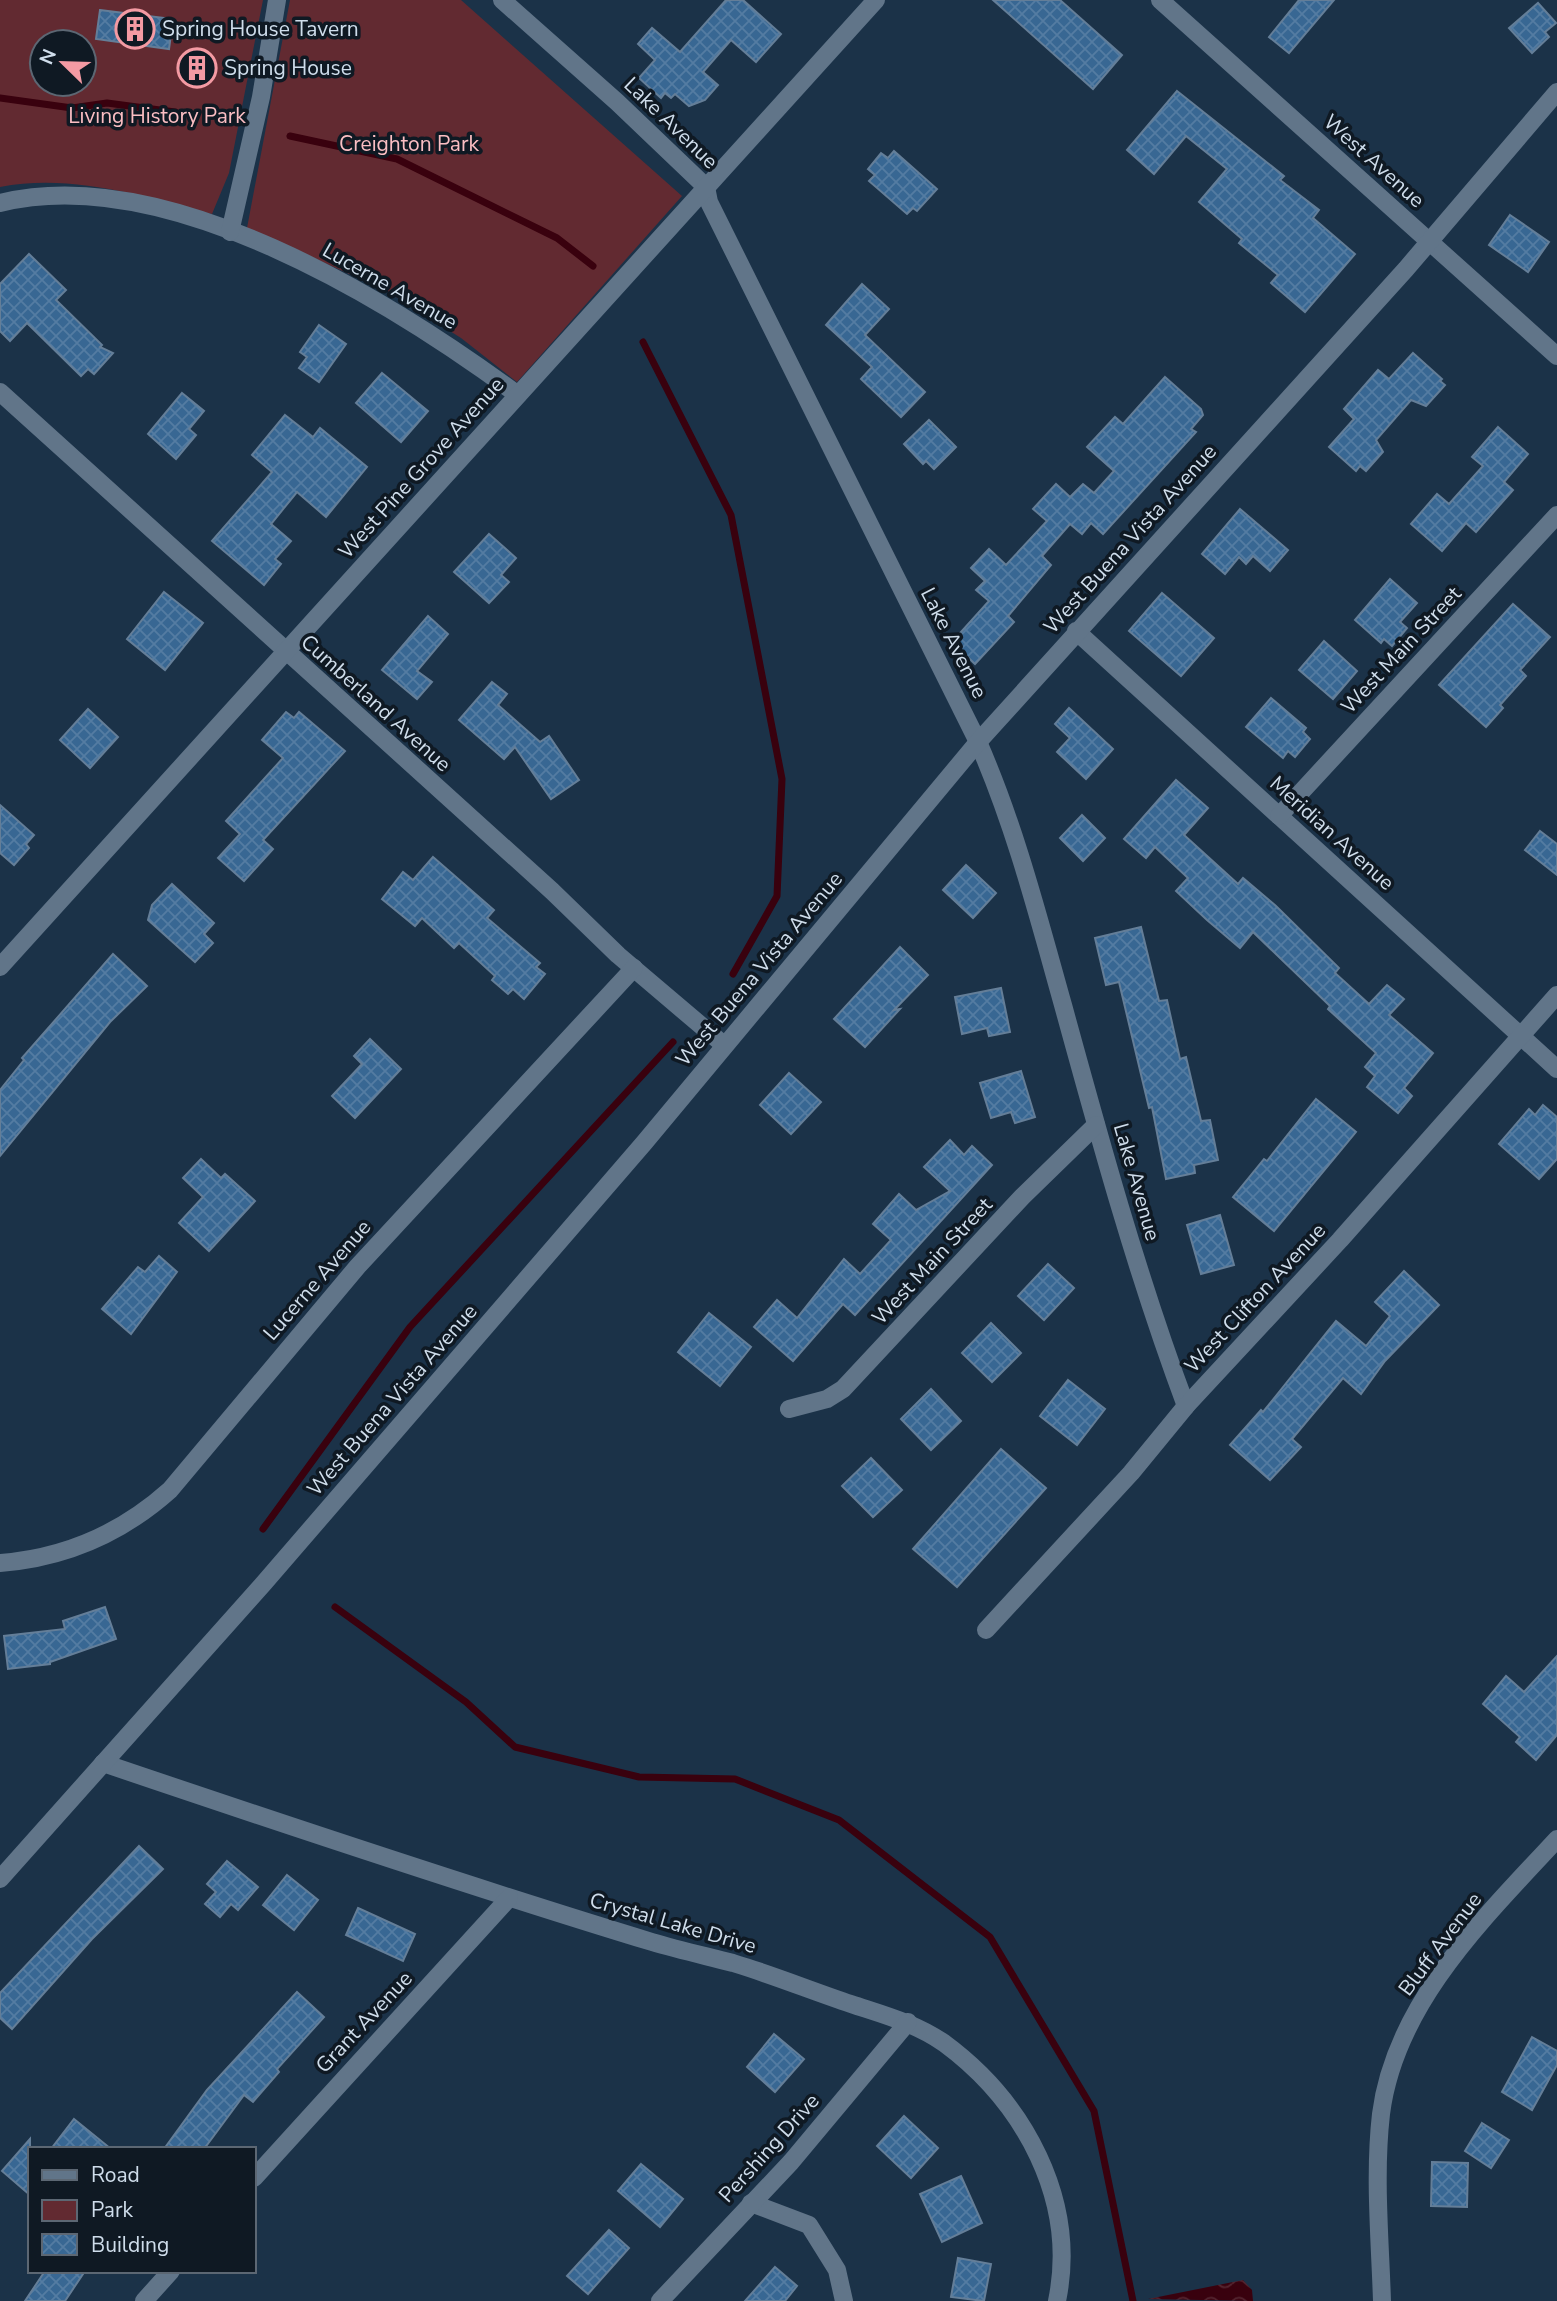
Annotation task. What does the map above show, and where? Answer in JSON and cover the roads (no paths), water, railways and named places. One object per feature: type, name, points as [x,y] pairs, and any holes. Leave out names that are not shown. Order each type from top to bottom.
[{"type":"street","points":[[230,232],[261,97],[277,0]]},
{"type":"street","name":"Lake Avenue","points":[[502,0],[617,102],[706,187],[709,202],[978,742],[997,785],[1032,895],[1128,1239],[1186,1406]]},
{"type":"street","name":"West Pine Grove Avenue","points":[[0,967],[876,0]]},
{"type":"street","name":"West Avenue","points":[[1160,0],[1557,356]]},
{"type":"street","name":"West Buena Vista Avenue","points":[[0,1878],[400,1426],[644,1143],[978,742],[1428,241],[1557,92]]},
{"type":"street","name":"Lucerne Avenue","points":[[0,203],[38,197],[107,199],[177,214],[230,232],[317,268],[368,295],[418,324],[518,395]]},
{"type":"street","name":"Cumberland Avenue","points":[[0,392],[634,968],[724,1045]]},
{"type":"street","name":"West Main Street","points":[[1279,816],[1557,515]]},
{"type":"street","name":"Meridian Avenue","points":[[1076,631],[1557,1069]]},
{"type":"street","name":"Lucerne Avenue","points":[[0,1563],[46,1556],[105,1536],[138,1516],[170,1489],[358,1266],[634,968]]},
{"type":"street","name":"West Clifton Avenue","points":[[986,1630],[1131,1473],[1186,1406],[1383,1192],[1557,995]]},
{"type":"street","name":"West Main Street","points":[[789,1409],[827,1399],[850,1383],[1022,1197],[1096,1125]]},
{"type":"street","name":"Crystal Lake Drive","points":[[103,1763],[509,1898],[733,1963],[908,2022],[944,2043],[971,2065],[1002,2097],[1034,2143],[1052,2193],[1058,2225],[1060,2257],[1057,2301]]},
{"type":"street","name":"Bluff Avenue","points":[[1382,2301],[1379,2143],[1385,2091],[1397,2051],[1426,1996],[1485,1919],[1557,1839]]},
{"type":"street","name":"Grant Avenue","points":[[256,2176],[509,1898]]},
{"type":"street","name":"Pershing Drive","points":[[660,2301],[791,2162],[908,2022]]},
{"type":"street","points":[[751,2203],[808,2225],[837,2270],[844,2301]]},
{"type":"street","points":[[144,2301],[170,2273]]},
{"type":"water","points":[[1243,2280],[1252,2290],[1253,2301],[1148,2299]]},
{"type":"waterway","points":[[0,98],[72,108],[107,103],[175,112]]},
{"type":"waterway","points":[[290,136],[397,159],[557,238],[593,266]]},
{"type":"waterway","points":[[643,342],[731,515],[782,779],[777,896],[733,974]]},
{"type":"waterway","points":[[263,1529],[410,1327],[673,1042]]},
{"type":"waterway","points":[[335,1607],[466,1702],[515,1747],[639,1777],[735,1779],[839,1820],[990,1937],[1094,2111],[1133,2301]]},
{"type":"place","name":"Spring House Tavern","points":[[135,29]]},
{"type":"place","name":"Spring House","points":[[197,68]]},
{"type":"park label","name":"Living History Park","points":[[157,116]]},
{"type":"park label","name":"Creighton Park","points":[[409,144]]}]
